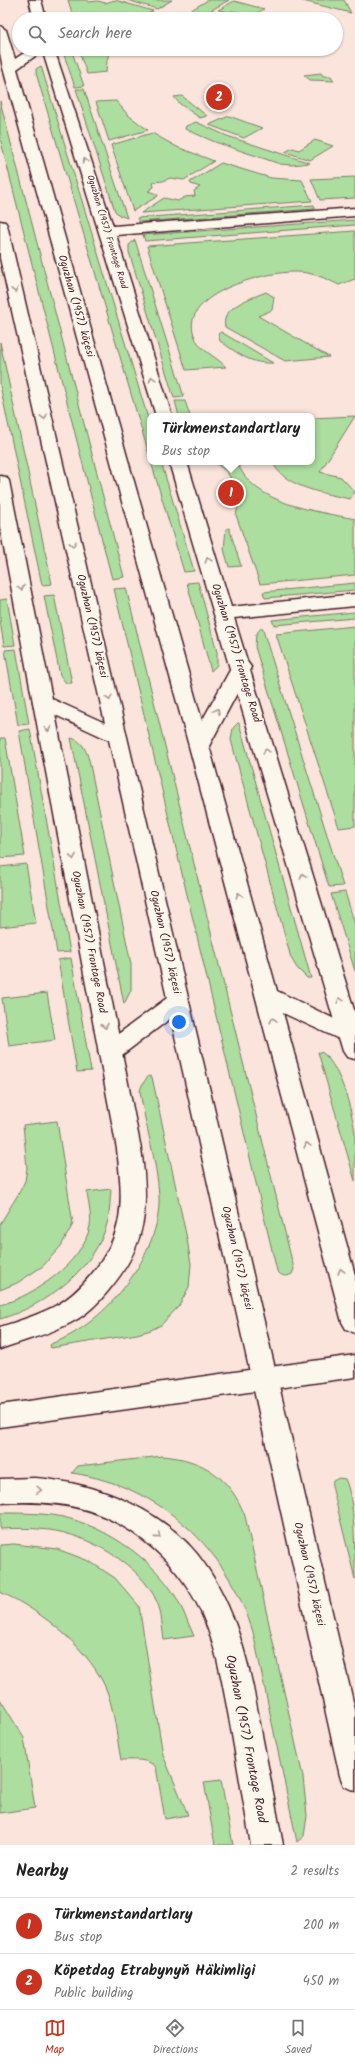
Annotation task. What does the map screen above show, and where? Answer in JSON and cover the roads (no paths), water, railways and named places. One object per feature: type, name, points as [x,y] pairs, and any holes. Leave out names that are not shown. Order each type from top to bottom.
[{"type":"main road","points":[[35,0],[38,12]]},
{"type":"main road","name":"Oguzhan (1957) köçesi","points":[[0,30],[199,746],[355,1322]]},
{"type":"main road","points":[[10,68],[28,56]]},
{"type":"main road","name":"Oguzhan (1957) Frontage Road","points":[[50,56],[107,231],[163,413]]},
{"type":"main road","points":[[107,231],[355,212]]},
{"type":"main road","name":"Oguzhan (1957) köçesi","points":[[0,225],[179,1001],[355,1776]]},
{"type":"main road","name":"Oguzhan (1957) Frontage Road","points":[[179,465],[353,1043]]},
{"type":"main road","name":"Oguzhan (1957) Frontage Road","points":[[0,481],[8,557],[43,702],[134,1186],[133,1219],[124,1248],[112,1270],[91,1293],[62,1315],[36,1326],[0,1338]]},
{"type":"main road","points":[[224,613],[355,600]]},
{"type":"main road","points":[[199,746],[241,667]]},
{"type":"main road","points":[[43,702],[117,736]]},
{"type":"main road","points":[[267,996],[353,1043]]},
{"type":"main road","points":[[110,1052],[179,1001]]},
{"type":"main road","points":[[0,1416],[355,1366]]},
{"type":"main road","name":"Oguzhan (1957) Frontage Road","points":[[0,1491],[22,1489],[55,1491],[93,1499],[124,1513],[149,1529],[180,1555],[204,1587],[221,1621],[238,1683],[267,1845]]},
{"type":"place","name":"Köpetdag Etrabynyň Häkimligi","points":[[219,97]]},
{"type":"place","name":"Türkmenstandartlary","points":[[231,493]]}]
